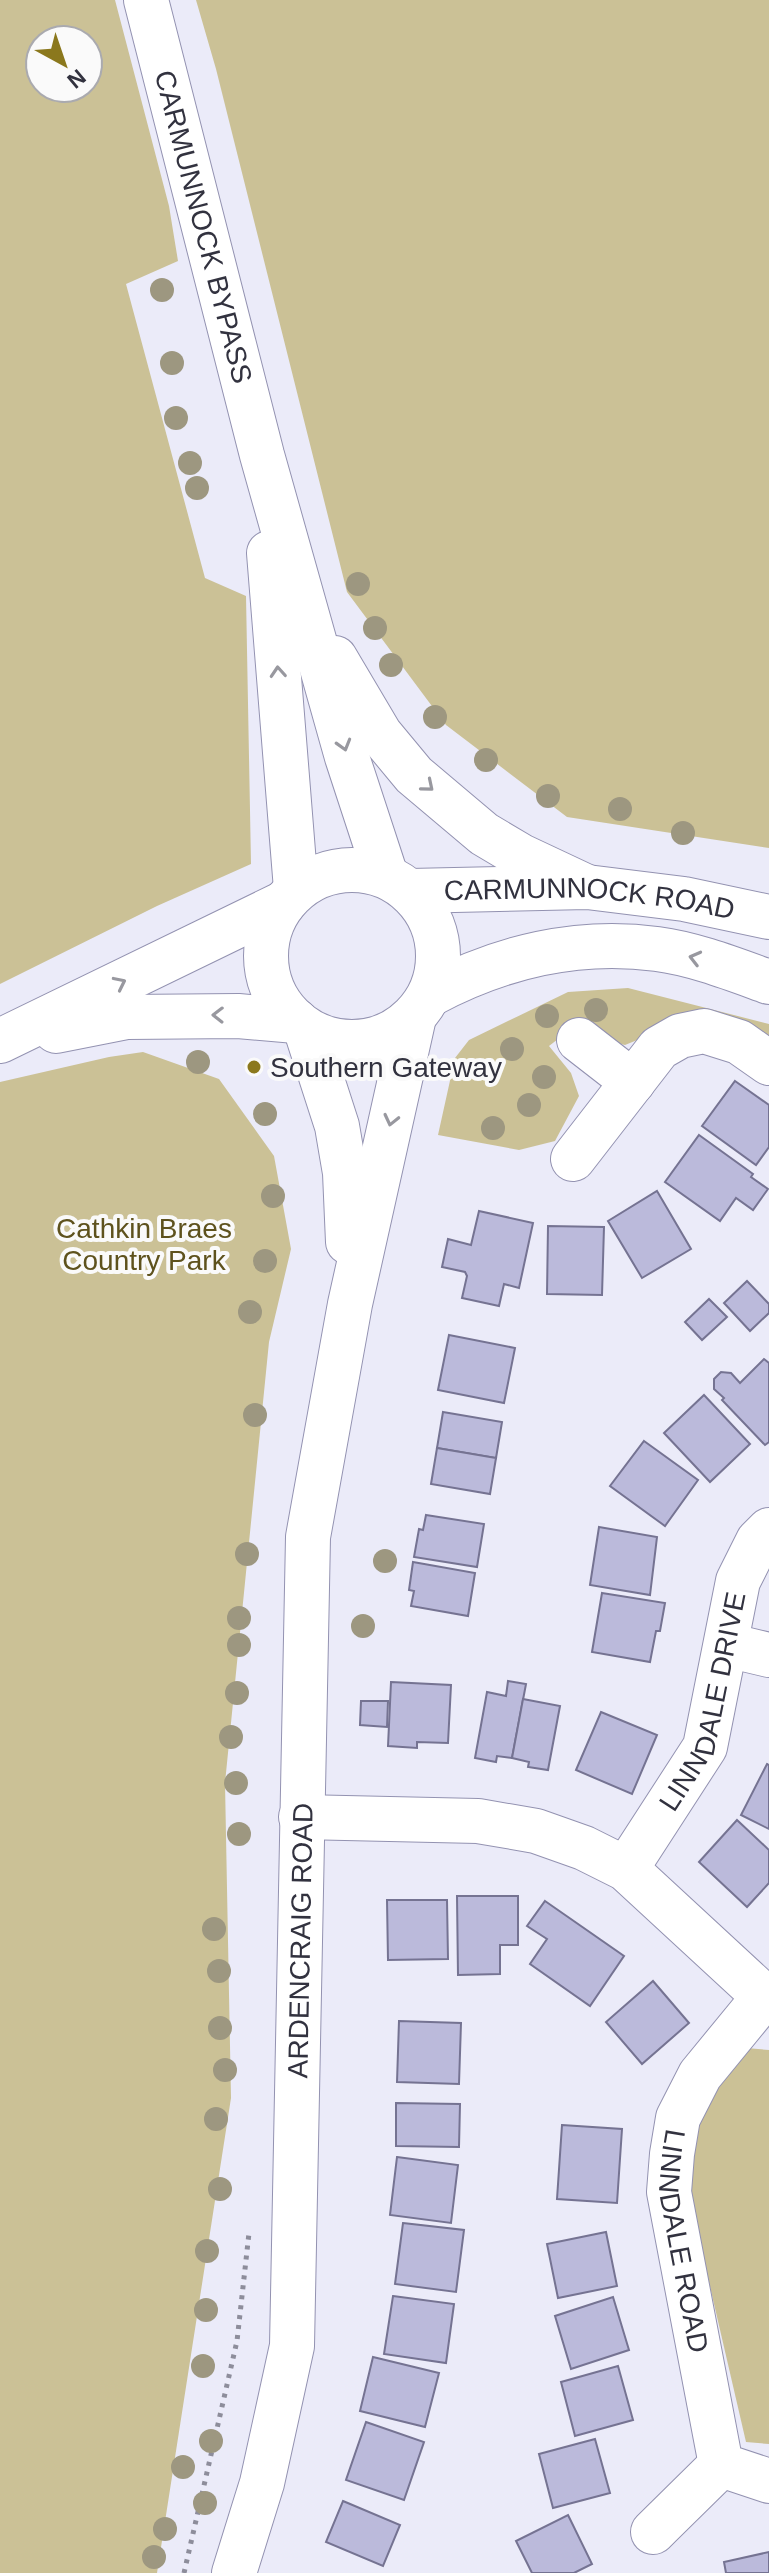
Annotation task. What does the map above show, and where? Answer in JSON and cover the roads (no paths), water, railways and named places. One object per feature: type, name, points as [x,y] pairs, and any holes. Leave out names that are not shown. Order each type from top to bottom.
[{"type":"street","name":"CARMUNNOCK BYPASS","points":[[146,0],[262,455],[347,757],[398,884]]},
{"type":"street","name":"CARMUNNOCK BYPASS","points":[[262,455],[290,896]]},
{"type":"street","points":[[305,608],[380,734],[414,775],[484,834],[521,856],[587,887]]},
{"type":"street","points":[[359,870],[398,884],[428,913],[438,939],[438,967],[423,1006],[390,1034],[363,1043],[333,1041],[301,1026],[226,1015],[127,1017],[0,1042],[290,896],[331,872],[359,870]]},
{"type":"street","name":"CARMUNNOCK ROAD","points":[[398,884],[587,887],[684,899],[769,917]]},
{"type":"street","points":[[290,896],[271,928],[266,955],[270,985],[284,1010],[301,1026]]},
{"type":"street","name":"CARMUNNOCK ROAD","points":[[423,1006],[466,975],[544,951],[601,944],[659,949],[721,965],[769,982]]},
{"type":"street","name":"ARDENCRAIG ROAD","points":[[234,2573],[262,2483],[292,2346],[308,1537],[350,1304],[423,1006]]},
{"type":"street","name":"ARDENCRAIG ROAD","points":[[301,1026],[337,1126],[345,1173],[350,1304]]},
{"type":"street","points":[[573,1159],[659,1048],[680,1036],[704,1031],[739,1042],[769,1063]]},
{"type":"street","points":[[579,1040],[633,1082]]},
{"type":"street","name":"LINNDALE DRIVE","points":[[626,1869],[705,1747],[738,1581],[758,1541],[769,1530]]},
{"type":"street","points":[[727,1645],[769,1655]]},
{"type":"street","points":[[301,1817],[478,1821],[536,1831],[584,1848],[626,1869],[766,1999]]},
{"type":"street","name":"LINNDALE ROAD","points":[[721,2465],[669,2192],[672,2154],[678,2118],[700,2075],[766,1999]]},
{"type":"street","points":[[653,2532],[721,2465],[769,2481]]},
{"type":"place","name":"Southern Gateway","points":[[254,1067]]},
{"type":"park label","name":"Cathkin Braes Country Park","points":[[144,1244]]}]
